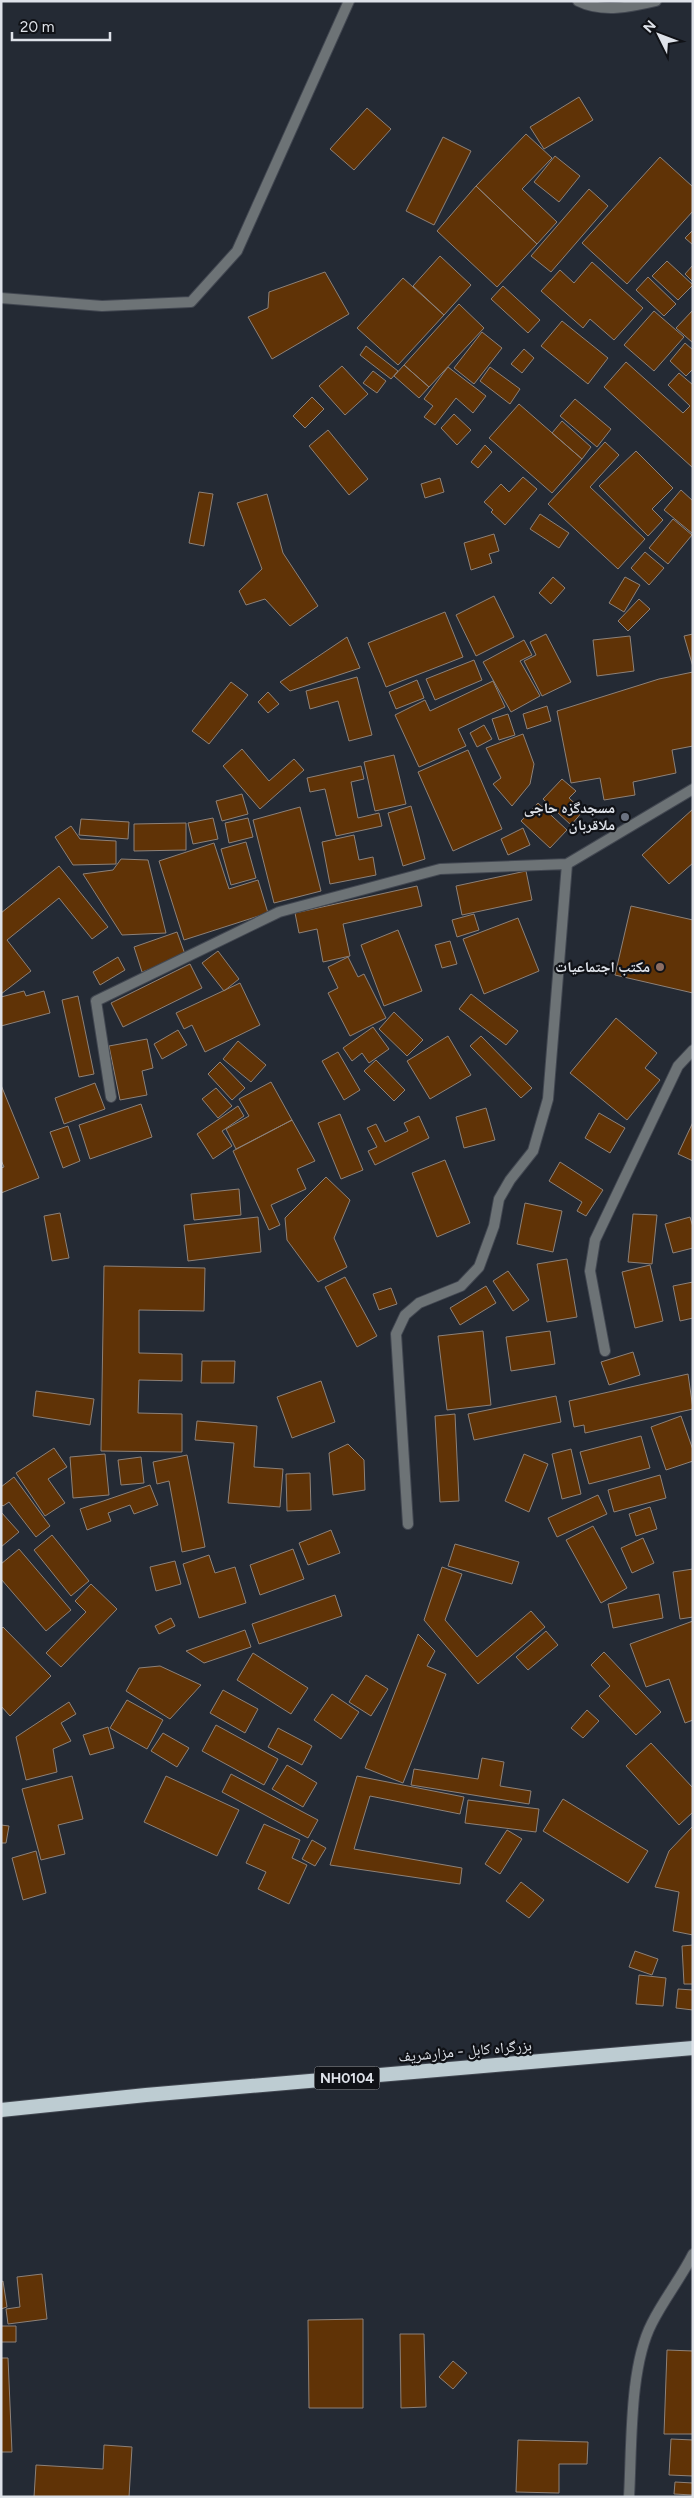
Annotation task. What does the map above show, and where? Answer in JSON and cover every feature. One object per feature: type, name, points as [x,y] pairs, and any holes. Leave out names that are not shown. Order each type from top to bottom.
[{"type":"highway","name":"بزرگراه کابل - مزارشریف","points":[[1,2110],[146,2095],[693,2048]]},
{"type":"street","points":[[1,298],[102,306],[191,302],[237,251],[348,1]]},
{"type":"street","points":[[578,1],[589,6],[629,8],[656,1]]},
{"type":"street","points":[[111,1097],[96,1001],[279,912],[440,869],[568,864],[693,789]]},
{"type":"street","points":[[408,1524],[396,1334],[405,1315],[419,1303],[461,1286],[479,1267],[494,1226],[499,1199],[510,1180],[533,1151],[548,1099],[568,864]]},
{"type":"street","points":[[605,1351],[590,1271],[595,1240],[678,1066],[693,1050]]},
{"type":"street","points":[[629,2497],[636,2369],[651,2324],[682,2276],[693,2254]]},
{"type":"building","points":[[579,97],[593,120],[544,149],[530,127]]},
{"type":"building","points":[[367,108],[391,129],[354,170],[330,149]]},
{"type":"building","points":[[526,134],[552,158],[522,189],[557,222],[537,244],[476,186]]},
{"type":"building","points":[[443,137],[471,151],[434,225],[406,211]]},
{"type":"building","points":[[555,156],[580,176],[559,202],[534,182]]},
{"type":"building","points":[[660,157],[693,187],[693,211],[627,284],[582,243]]},
{"type":"building","points":[[476,186],[537,244],[497,287],[437,231]]},
{"type":"building","points":[[589,189],[608,206],[551,272],[531,256]]},
{"type":"building","points":[[693,230],[693,245],[685,238]]},
{"type":"building","points":[[440,256],[471,285],[444,315],[413,286]]},
{"type":"building","points":[[667,261],[693,285],[678,300],[652,276]]},
{"type":"building","points":[[592,262],[643,308],[614,340],[590,319],[583,328],[541,291],[560,270],[574,283]]},
{"type":"building","points":[[693,265],[693,282],[685,274]]},
{"type":"building","points":[[325,272],[349,314],[272,359],[248,317],[268,308],[269,292]]},
{"type":"building","points":[[648,277],[676,304],[664,316],[636,290]]},
{"type":"building","points":[[403,278],[444,315],[398,365],[357,328]]},
{"type":"building","points":[[503,286],[540,320],[528,333],[491,299]]},
{"type":"building","points":[[459,304],[484,328],[429,387],[404,365]]},
{"type":"building","points":[[693,310],[693,343],[676,328]]},
{"type":"building","points":[[654,311],[684,337],[654,371],[624,345]]},
{"type":"building","points":[[562,321],[608,358],[588,384],[541,346]]},
{"type":"building","points":[[482,332],[502,348],[474,384],[454,368]]},
{"type":"building","points":[[685,343],[693,350],[693,369],[686,376],[670,361]]},
{"type":"building","points":[[366,346],[398,371],[391,379],[360,355]]},
{"type":"building","points":[[524,349],[534,358],[522,373],[511,364]]},
{"type":"building","points":[[626,362],[683,413],[690,406],[668,385],[679,373],[693,385],[693,468],[604,387]]},
{"type":"building","points":[[404,365],[429,387],[419,398],[394,376]]},
{"type":"building","points":[[342,366],[368,394],[345,415],[319,386]]},
{"type":"building","points":[[448,367],[486,396],[473,413],[456,398],[435,425],[424,417],[433,406],[424,399]]},
{"type":"building","points":[[490,367],[520,389],[510,404],[480,381]]},
{"type":"building","points":[[373,371],[386,381],[377,393],[363,383]]},
{"type":"building","points":[[312,397],[324,409],[305,428],[293,416]]},
{"type":"building","points":[[575,399],[611,429],[597,447],[560,416]]},
{"type":"building","points":[[519,404],[582,459],[552,493],[489,438]]},
{"type":"building","points":[[454,414],[471,430],[457,445],[441,428]]},
{"type":"building","points":[[562,421],[591,447],[582,459],[552,433]]},
{"type":"building","points":[[328,430],[368,479],[349,495],[309,446]]},
{"type":"building","points":[[605,442],[619,455],[590,487],[645,539],[618,569],[548,504]]},
{"type":"building","points":[[485,445],[492,452],[478,468],[471,462]]},
{"type":"building","points":[[636,451],[673,488],[652,509],[663,520],[648,536],[599,486]]},
{"type":"building","points":[[523,477],[537,489],[505,525],[491,512],[493,510],[484,502],[501,484],[509,492]]},
{"type":"building","points":[[440,478],[444,492],[425,498],[421,484]]},
{"type":"building","points":[[681,490],[693,501],[693,534],[664,510]]},
{"type":"building","points":[[199,492],[213,494],[204,546],[189,543]]},
{"type":"building","points":[[267,494],[283,553],[318,606],[290,626],[265,599],[246,605],[239,591],[262,569],[237,503]]},
{"type":"building","points":[[540,514],[569,533],[559,548],[530,529]]},
{"type":"building","points":[[673,519],[692,535],[668,564],[649,548]]},
{"type":"building","points":[[494,534],[499,551],[489,554],[492,563],[471,570],[464,543]]},
{"type":"building","points":[[645,552],[664,568],[649,585],[631,568]]},
{"type":"building","points":[[553,577],[565,588],[551,604],[539,593]]},
{"type":"building","points":[[625,577],[640,585],[624,612],[609,603]]},
{"type":"building","points":[[494,596],[514,637],[476,656],[456,615]]},
{"type":"building","points":[[639,599],[650,609],[628,631],[618,621]]},
{"type":"building","points":[[445,612],[463,657],[386,687],[368,643]]},
{"type":"building","points":[[546,634],[571,682],[542,696],[524,661],[536,655],[530,642]]},
{"type":"building","points":[[693,634],[693,667],[684,636]]},
{"type":"building","points":[[630,636],[634,671],[597,676],[593,640]]},
{"type":"building","points":[[347,637],[360,668],[290,691],[280,682]]},
{"type":"building","points":[[524,640],[532,655],[520,661],[540,696],[511,712],[483,662]]},
{"type":"building","points":[[474,660],[482,680],[435,700],[426,679]]},
{"type":"building","points":[[693,672],[693,746],[672,750],[676,773],[633,782],[635,795],[604,800],[600,778],[571,783],[557,711],[659,679]]},
{"type":"building","points":[[357,677],[372,735],[349,741],[338,701],[310,709],[306,691]]},
{"type":"building","points":[[417,680],[424,698],[396,709],[389,692]]},
{"type":"building","points":[[493,681],[505,707],[458,729],[466,746],[419,767],[395,715],[425,700],[430,711]]},
{"type":"building","points":[[231,682],[248,695],[209,744],[192,731]]},
{"type":"building","points":[[268,692],[279,704],[268,713],[258,702]]},
{"type":"building","points":[[547,706],[551,721],[527,729],[523,714]]},
{"type":"building","points":[[508,714],[515,735],[499,740],[492,719]]},
{"type":"building","points":[[484,725],[492,739],[477,747],[470,733]]},
{"type":"building","points":[[523,734],[534,764],[530,784],[512,806],[493,784],[501,778],[486,748]]},
{"type":"building","points":[[242,749],[269,781],[294,759],[304,770],[260,809],[223,766]]},
{"type":"building","points":[[468,750],[502,829],[453,851],[418,772]]},
{"type":"building","points":[[394,755],[406,804],[375,811],[364,762]]},
{"type":"building","points":[[361,766],[364,779],[351,782],[358,818],[379,813],[382,826],[336,836],[325,789],[310,792],[307,778]]},
{"type":"building","points":[[562,779],[576,791],[569,798],[583,811],[571,825],[543,799]]},
{"type":"building","points":[[242,794],[248,814],[222,821],[216,801]]},
{"type":"building","points":[[538,803],[567,830],[550,848],[521,821]]},
{"type":"building","points":[[411,806],[425,859],[403,866],[388,813]]},
{"type":"building","points":[[300,807],[321,891],[274,903],[253,820]]},
{"type":"building","points":[[693,809],[693,863],[669,884],[642,855]]},
{"type":"building","points":[[213,818],[218,839],[193,844],[188,823]]},
{"type":"building","points":[[248,818],[253,837],[229,843],[225,823]]},
{"type":"building","points":[[81,819],[129,822],[128,839],[79,835]]},
{"type":"building","points":[[186,823],[186,850],[134,851],[134,824]]},
{"type":"building","points":[[71,826],[80,839],[116,841],[116,864],[73,865],[55,837]]},
{"type":"building","points":[[523,828],[530,845],[508,855],[501,839]]},
{"type":"building","points":[[354,835],[359,860],[373,857],[376,875],[330,884],[322,842]]},
{"type":"building","points":[[246,842],[256,878],[231,885],[221,849]]},
{"type":"building","points":[[214,843],[229,889],[258,880],[268,913],[184,940],[159,861]]},
{"type":"building","points":[[121,859],[148,860],[166,933],[122,935],[83,874],[113,870]]},
{"type":"building","points":[[59,866],[108,927],[92,939],[59,898],[7,940],[31,971],[1,994],[1,913]]},
{"type":"building","points":[[526,871],[532,900],[462,915],[456,886]]},
{"type":"building","points":[[417,886],[422,906],[343,924],[350,956],[323,962],[317,929],[299,933],[295,913]]},
{"type":"building","points":[[631,906],[693,920],[693,993],[615,975]]},
{"type":"building","points":[[474,914],[479,930],[457,937],[452,920]]},
{"type":"building","points":[[518,918],[539,971],[484,994],[463,939]]},
{"type":"building","points":[[398,930],[422,991],[384,1006],[361,945]]},
{"type":"building","points":[[177,932],[186,957],[142,972],[134,947]]},
{"type":"building","points":[[450,941],[457,964],[442,968],[435,945]]},
{"type":"building","points":[[218,951],[239,979],[224,991],[202,963]]},
{"type":"building","points":[[118,957],[125,970],[100,985],[93,972]]},
{"type":"building","points":[[348,957],[358,977],[364,974],[386,1018],[350,1036],[328,993],[338,988],[328,967]]},
{"type":"building","points":[[190,964],[202,988],[123,1027],[111,1003]]},
{"type":"building","points":[[240,983],[260,1025],[205,1052],[192,1025],[184,1029],[176,1013]]},
{"type":"building","points":[[24,991],[26,996],[44,991],[50,1013],[1,1026],[1,997]]},
{"type":"building","points":[[471,994],[518,1031],[506,1045],[459,1009]]},
{"type":"building","points":[[78,996],[94,1074],[79,1077],[62,1000]]},
{"type":"building","points":[[394,1012],[423,1040],[407,1056],[379,1029]]},
{"type":"building","points":[[616,1018],[657,1053],[645,1068],[660,1080],[627,1120],[570,1073]]},
{"type":"building","points":[[373,1027],[389,1049],[369,1063],[362,1053],[352,1061],[343,1048]]},
{"type":"building","points":[[178,1030],[187,1045],[162,1059],[154,1044]]},
{"type":"building","points":[[448,1036],[471,1075],[430,1099],[407,1061]]},
{"type":"building","points":[[481,1036],[532,1088],[521,1098],[470,1046]]},
{"type":"building","points":[[147,1039],[153,1068],[142,1071],[147,1095],[120,1100],[109,1046]]},
{"type":"building","points":[[238,1041],[266,1065],[251,1082],[223,1059]]},
{"type":"building","points":[[338,1052],[360,1090],[344,1100],[322,1061]]},
{"type":"building","points":[[376,1060],[405,1090],[394,1101],[364,1071]]},
{"type":"building","points":[[220,1062],[245,1088],[232,1100],[208,1074]]},
{"type":"building","points":[[271,1082],[292,1120],[236,1149],[226,1129],[249,1116],[239,1099]]},
{"type":"building","points":[[95,1083],[105,1109],[64,1124],[55,1098]]},
{"type":"building","points":[[1,1085],[39,1178],[1,1193],[1,1168],[4,1167],[1,1160]]},
{"type":"building","points":[[216,1088],[232,1106],[218,1118],[202,1099]]},
{"type":"building","points":[[141,1104],[152,1137],[90,1159],[79,1125]]},
{"type":"building","points":[[238,1106],[244,1116],[222,1131],[232,1146],[213,1159],[197,1134]]},
{"type":"building","points":[[486,1108],[495,1140],[464,1148],[456,1117]]},
{"type":"building","points":[[599,1113],[625,1128],[610,1153],[585,1138]]},
{"type":"building","points":[[340,1114],[363,1170],[341,1179],[318,1123]]},
{"type":"building","points":[[419,1116],[429,1138],[375,1165],[368,1151],[377,1147],[367,1128],[376,1124],[385,1142],[408,1131],[404,1123]]},
{"type":"building","points":[[292,1120],[315,1161],[297,1169],[306,1189],[271,1205],[280,1225],[269,1230],[233,1151]]},
{"type":"building","points":[[693,1122],[693,1161],[678,1154]]},
{"type":"building","points":[[68,1126],[80,1161],[63,1168],[50,1132]]},
{"type":"building","points":[[445,1160],[470,1223],[437,1237],[412,1173]]},
{"type":"building","points":[[560,1162],[603,1190],[586,1216],[577,1211],[582,1202],[549,1181]]},
{"type":"building","points":[[326,1177],[350,1200],[334,1238],[347,1267],[318,1282],[287,1240],[285,1218]]},
{"type":"building","points":[[239,1189],[241,1215],[194,1220],[191,1194]]},
{"type":"building","points":[[525,1203],[562,1211],[553,1252],[517,1244]]},
{"type":"building","points":[[60,1213],[69,1258],[52,1261],[44,1216]]},
{"type":"building","points":[[633,1214],[657,1215],[652,1264],[628,1262]]},
{"type":"building","points":[[258,1217],[261,1252],[188,1261],[184,1225]]},
{"type":"building","points":[[690,1217],[693,1227],[693,1248],[673,1253],[665,1224]]},
{"type":"building","points":[[567,1259],[577,1317],[547,1322],[537,1264]]},
{"type":"building","points":[[650,1265],[663,1321],[635,1328],[622,1272]]},
{"type":"building","points":[[104,1266],[205,1268],[204,1311],[139,1310],[139,1353],[182,1354],[182,1381],[139,1380],[138,1413],[182,1414],[182,1452],[101,1451]]},
{"type":"building","points":[[508,1271],[529,1300],[513,1311],[493,1281]]},
{"type":"building","points":[[345,1277],[377,1336],[357,1347],[325,1287]]},
{"type":"building","points":[[693,1282],[693,1318],[680,1321],[673,1286]]},
{"type":"building","points":[[486,1286],[496,1303],[460,1325],[450,1308]]},
{"type":"building","points":[[391,1288],[397,1304],[379,1310],[373,1294]]},
{"type":"building","points":[[483,1331],[491,1405],[447,1410],[438,1336]]},
{"type":"building","points":[[550,1331],[555,1364],[511,1371],[506,1337]]},
{"type":"building","points":[[633,1352],[640,1375],[609,1385],[601,1362]]},
{"type":"building","points":[[202,1361],[235,1361],[234,1383],[201,1383]]},
{"type":"building","points":[[688,1374],[693,1409],[585,1433],[584,1425],[574,1427],[569,1401]]},
{"type":"building","points":[[321,1381],[335,1422],[292,1438],[277,1397]]},
{"type":"building","points":[[36,1391],[94,1399],[90,1425],[33,1416]]},
{"type":"building","points":[[556,1396],[561,1422],[474,1440],[468,1414]]},
{"type":"building","points":[[455,1414],[459,1501],[440,1502],[435,1416]]},
{"type":"building","points":[[681,1416],[693,1450],[693,1461],[666,1470],[651,1427]]},
{"type":"building","points":[[197,1421],[257,1426],[254,1467],[283,1469],[280,1507],[228,1503],[234,1443],[195,1440]]},
{"type":"building","points":[[641,1436],[650,1468],[589,1484],[580,1452]]},
{"type":"building","points":[[348,1444],[364,1460],[365,1490],[333,1495],[329,1453]]},
{"type":"building","points":[[54,1448],[67,1467],[48,1479],[65,1503],[45,1516],[16,1473]]},
{"type":"building","points":[[571,1449],[581,1494],[562,1499],[552,1454]]},
{"type":"building","points":[[105,1454],[109,1495],[73,1498],[70,1457]]},
{"type":"building","points":[[524,1454],[548,1464],[529,1512],[505,1501]]},
{"type":"building","points":[[187,1455],[205,1547],[182,1552],[169,1481],[157,1484],[153,1462]]},
{"type":"building","points":[[141,1457],[144,1483],[121,1485],[118,1460]]},
{"type":"building","points":[[310,1473],[311,1510],[287,1511],[286,1474]]},
{"type":"building","points":[[660,1475],[666,1498],[614,1512],[608,1490]]},
{"type":"building","points":[[14,1477],[50,1526],[36,1537],[9,1502],[3,1506],[1,1504],[1,1487]]},
{"type":"building","points":[[150,1485],[158,1505],[134,1514],[130,1505],[108,1513],[111,1521],[87,1530],[80,1509]]},
{"type":"building","points":[[598,1495],[607,1514],[557,1537],[548,1518]]},
{"type":"building","points":[[650,1507],[657,1529],[636,1536],[629,1514]]},
{"type":"building","points":[[1,1512],[19,1532],[1,1547]]},
{"type":"building","points":[[593,1526],[627,1588],[601,1603],[566,1540]]},
{"type":"building","points":[[331,1530],[340,1553],[308,1565],[299,1543]]},
{"type":"building","points":[[52,1535],[89,1581],[71,1596],[34,1550]]},
{"type":"building","points":[[643,1538],[654,1563],[632,1573],[621,1548]]},
{"type":"building","points":[[455,1544],[519,1562],[512,1584],[448,1566]]},
{"type":"building","points":[[19,1549],[71,1610],[46,1631],[1,1579],[1,1564]]},
{"type":"building","points":[[293,1549],[304,1579],[260,1595],[250,1565]]},
{"type":"building","points":[[209,1555],[215,1573],[235,1567],[246,1603],[199,1618],[183,1564]]},
{"type":"building","points":[[175,1561],[181,1584],[156,1591],[150,1567]]},
{"type":"building","points":[[442,1567],[462,1574],[445,1620],[477,1657],[531,1611],[545,1627],[478,1684],[424,1620]]},
{"type":"building","points":[[693,1569],[693,1617],[680,1619],[673,1572]]},
{"type":"building","points":[[91,1584],[117,1609],[61,1667],[46,1653],[86,1612],[75,1601]]},
{"type":"building","points":[[659,1594],[663,1618],[613,1628],[608,1604]]},
{"type":"building","points":[[335,1595],[342,1616],[259,1644],[252,1624]]},
{"type":"building","points":[[171,1618],[175,1626],[159,1634],[155,1626]]},
{"type":"building","points":[[693,1621],[693,1720],[685,1723],[669,1679],[646,1687],[630,1644]]},
{"type":"building","points":[[3,1627],[51,1676],[10,1716],[1,1706],[1,1629]]},
{"type":"building","points":[[245,1630],[251,1647],[204,1663],[186,1651]]},
{"type":"building","points":[[546,1631],[558,1645],[528,1670],[516,1657]]},
{"type":"building","points":[[418,1634],[435,1651],[427,1666],[446,1674],[403,1783],[365,1768]]},
{"type":"building","points":[[604,1652],[661,1712],[636,1735],[599,1696],[610,1686],[591,1665]]},
{"type":"building","points":[[253,1653],[308,1688],[291,1714],[237,1680]]},
{"type":"building","points":[[160,1666],[201,1685],[170,1719],[126,1691],[139,1668]]},
{"type":"building","points":[[366,1675],[388,1689],[371,1716],[349,1702]]},
{"type":"building","points":[[223,1690],[258,1709],[245,1733],[210,1713]]},
{"type":"building","points":[[332,1694],[359,1712],[341,1739],[314,1720]]},
{"type":"building","points":[[127,1700],[163,1720],[147,1749],[110,1728]]},
{"type":"building","points":[[69,1702],[76,1714],[61,1723],[71,1741],[53,1749],[57,1772],[26,1780],[16,1737]]},
{"type":"building","points":[[587,1710],[599,1721],[583,1738],[571,1728]]},
{"type":"building","points":[[216,1725],[278,1759],[264,1785],[202,1751]]},
{"type":"building","points":[[108,1727],[114,1748],[90,1755],[83,1735]]},
{"type":"building","points":[[278,1728],[312,1746],[302,1765],[268,1747]]},
{"type":"building","points":[[163,1733],[189,1748],[177,1767],[151,1751]]},
{"type":"building","points":[[651,1743],[693,1788],[693,1812],[679,1825],[626,1766]]},
{"type":"building","points":[[482,1758],[504,1762],[500,1786],[531,1791],[529,1804],[411,1785],[414,1769],[478,1779]]},
{"type":"building","points":[[287,1765],[317,1783],[303,1807],[272,1789]]},
{"type":"building","points":[[231,1774],[318,1820],[308,1838],[222,1792]]},
{"type":"building","points":[[72,1776],[83,1819],[58,1825],[65,1854],[41,1860],[22,1789]]},
{"type":"building","points":[[166,1776],[239,1810],[217,1856],[144,1822]]},
{"type":"building","points":[[357,1776],[464,1797],[460,1814],[370,1796],[354,1849],[462,1868],[460,1884],[330,1865]]},
{"type":"building","points":[[563,1799],[648,1851],[628,1883],[543,1831]]},
{"type":"building","points":[[468,1800],[539,1809],[536,1832],[465,1823]]},
{"type":"building","points":[[264,1824],[300,1840],[292,1858],[307,1865],[289,1904],[258,1889],[266,1872],[246,1863]]},
{"type":"building","points":[[1,1825],[9,1826],[6,1843],[1,1843]]},
{"type":"building","points":[[693,1826],[693,1935],[673,1931],[679,1892],[655,1887],[669,1851]]},
{"type":"building","points":[[507,1830],[522,1839],[500,1874],[485,1864]]},
{"type":"building","points":[[312,1840],[326,1848],[315,1866],[302,1859]]},
{"type":"building","points":[[36,1851],[46,1893],[23,1900],[12,1858]]},
{"type":"building","points":[[521,1882],[544,1900],[529,1918],[506,1901]]},
{"type":"building","points":[[693,1945],[693,1984],[684,1984],[682,1946]]},
{"type":"building","points":[[635,1951],[658,1959],[652,1975],[629,1967]]},
{"type":"building","points":[[639,1975],[666,1978],[663,2006],[636,2004]]},
{"type":"building","points":[[678,1989],[693,1990],[693,2010],[676,2008]]},
{"type":"building","points":[[42,2274],[47,2319],[8,2324],[6,2309],[20,2307],[17,2277]]},
{"type":"building","points":[[3,2281],[7,2307],[1,2309],[1,2282]]},
{"type":"building","points":[[363,2319],[363,2408],[309,2408],[308,2320]]},
{"type":"building","points":[[1,2326],[16,2326],[16,2342],[1,2342]]},
{"type":"building","points":[[400,2334],[424,2334],[426,2407],[401,2408]]},
{"type":"building","points":[[667,2350],[693,2351],[693,2434],[664,2434]]},
{"type":"building","points":[[1,2358],[8,2358],[12,2452],[1,2452]]},
{"type":"building","points":[[453,2361],[467,2373],[453,2389],[439,2377]]},
{"type":"building","points":[[671,2439],[693,2440],[693,2476],[669,2475]]},
{"type":"building","points":[[518,2440],[588,2442],[587,2464],[559,2464],[559,2493],[516,2492]]},
{"type":"building","points":[[104,2445],[132,2447],[129,2497],[34,2497],[36,2465],[103,2469]]},
{"type":"building","points":[[675,2482],[693,2483],[693,2495],[674,2494]]},
{"type":"place","name":"مسجدگزه حاجی ملاقربان","points":[[625,817]]},
{"type":"place","name":"مکتب اجتماعیات","points":[[660,967]]}]
